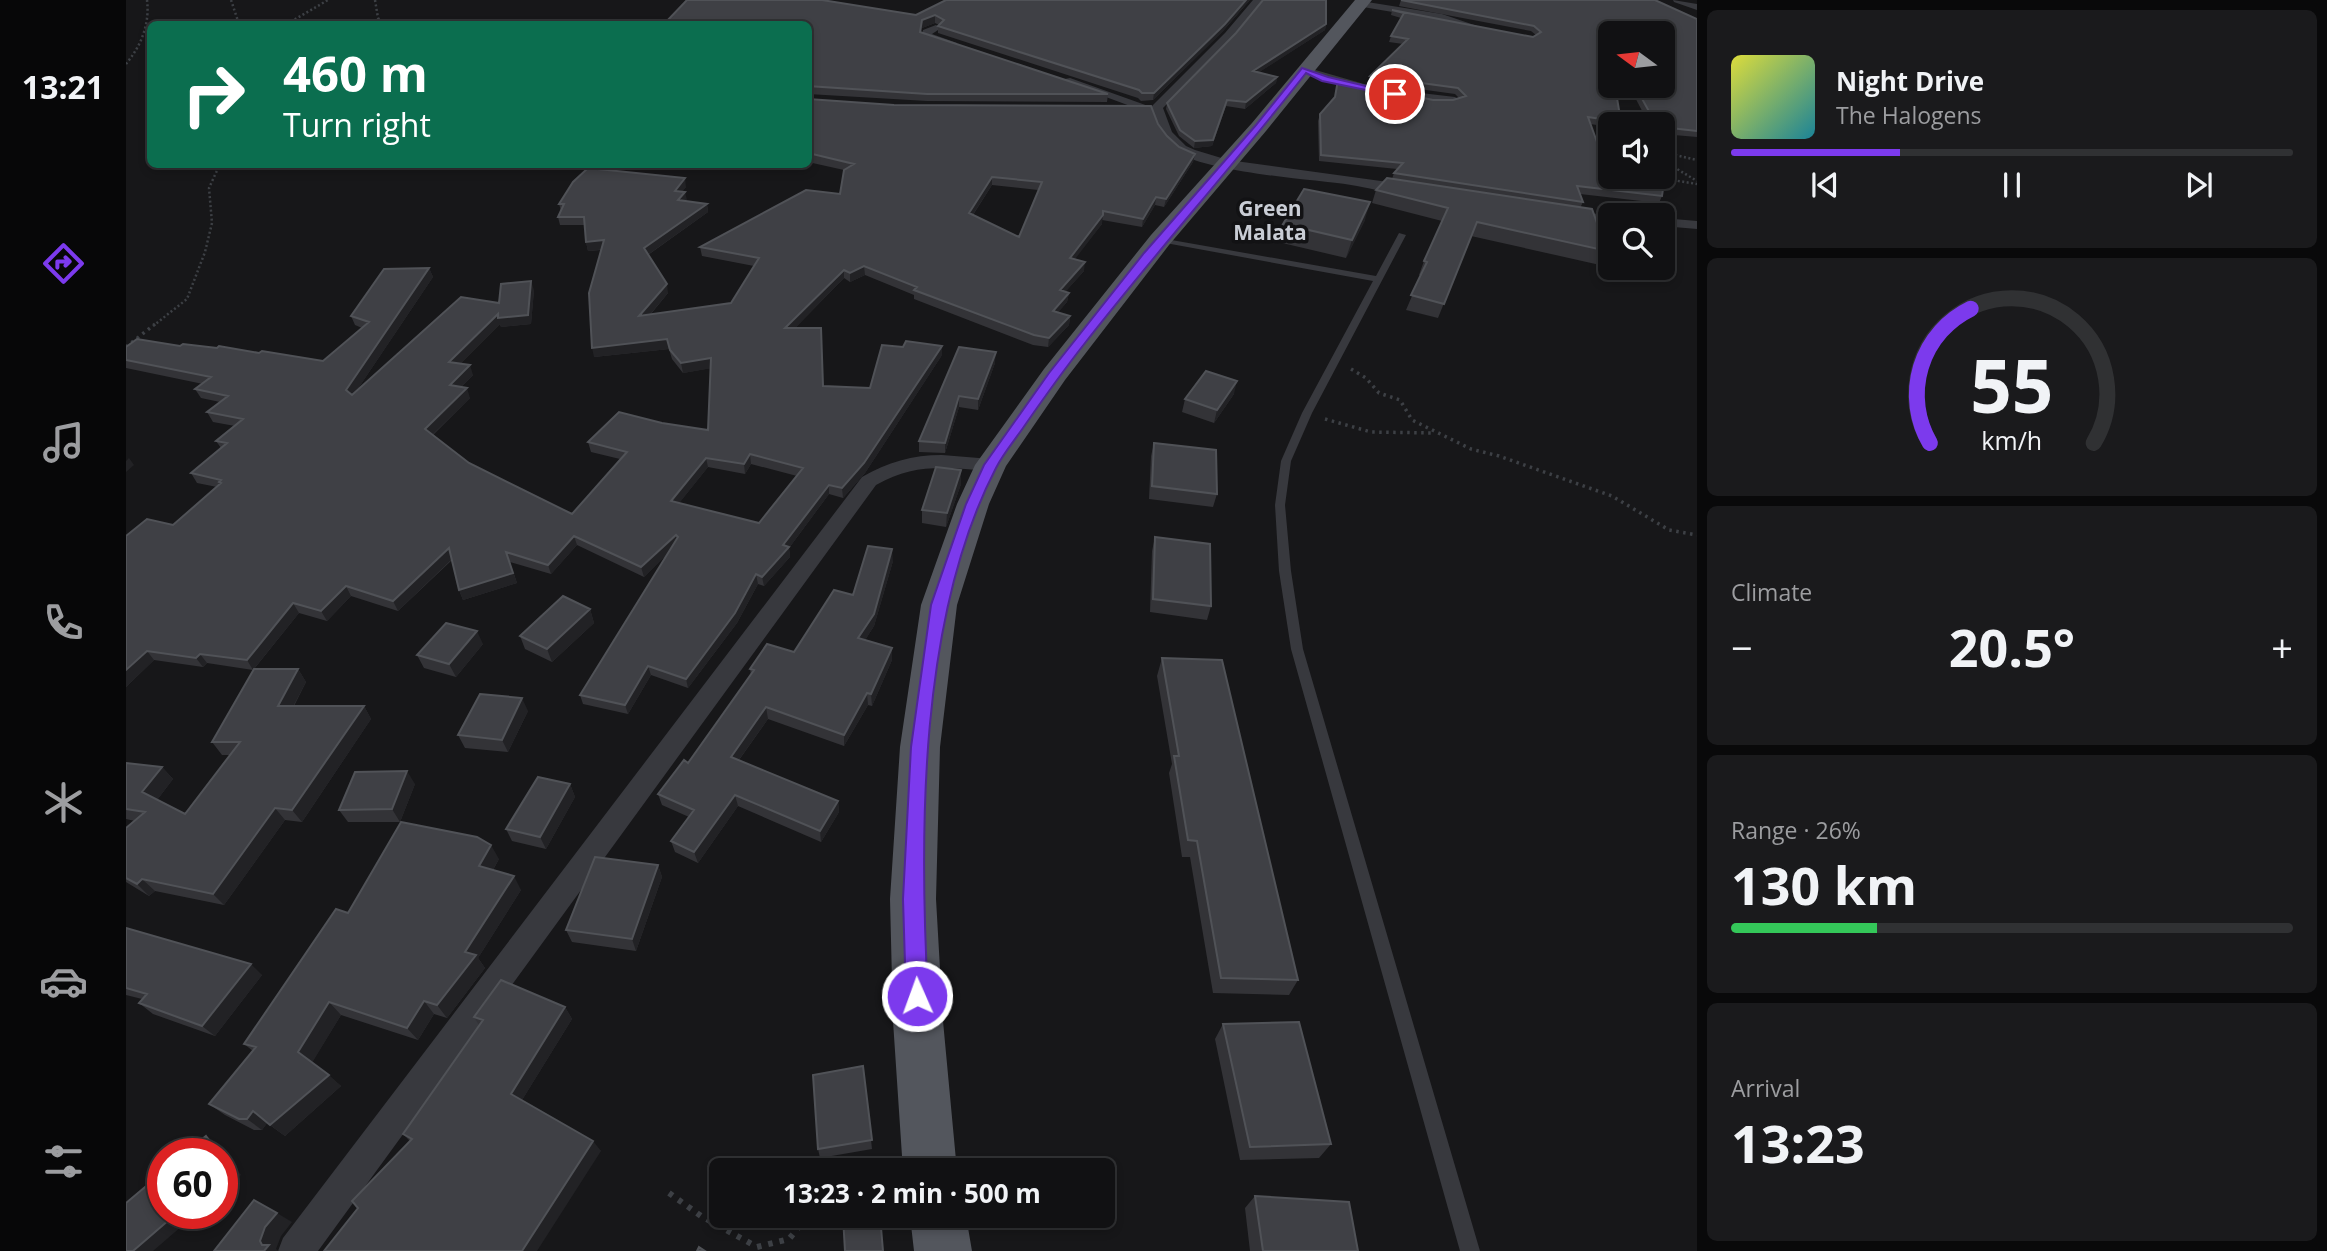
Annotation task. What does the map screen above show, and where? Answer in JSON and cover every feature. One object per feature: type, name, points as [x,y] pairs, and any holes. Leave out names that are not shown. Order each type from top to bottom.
[{"type":"main road","points":[[929,1158],[918,1021],[913,899],[920,747],[939,605],[973,504],[990,465],[1054,375],[1160,240],[1362,2]]},
{"type":"main road","points":[[940,1228],[943,1251]]},
{"type":"street","points":[[1111,108],[1151,107],[1229,35],[1258,0]]},
{"type":"street","points":[[1678,0],[1697,6]]},
{"type":"street","points":[[1362,2],[1496,31]]},
{"type":"street","points":[[936,29],[925,34],[967,50]]},
{"type":"street","points":[[1304,70],[1325,79],[1370,89],[1421,99],[1455,101]]},
{"type":"street","points":[[1051,76],[1151,107],[1166,134],[1181,149],[1226,164],[1424,192]]},
{"type":"street","points":[[1549,212],[1598,218]]},
{"type":"street","points":[[1675,223],[1697,225]]},
{"type":"street","points":[[296,1251],[869,481],[890,467],[913,461],[990,465]]},
{"type":"lane","points":[[1402,235],[1307,413],[1286,461],[1280,505],[1285,571],[1297,649],[1470,1251]]},
{"type":"lane","points":[[1160,240],[1378,279]]},
{"type":"path","points":[[147,0],[150,14],[147,21]]},
{"type":"path","points":[[231,0],[238,21]]},
{"type":"path","points":[[292,21],[328,0]]},
{"type":"path","points":[[375,0],[380,21]]},
{"type":"path","points":[[126,64],[132,57],[147,21]]},
{"type":"path","points":[[1675,155],[1697,160]]},
{"type":"path","points":[[126,347],[187,299],[205,252],[212,223],[209,188],[218,168]]},
{"type":"path","points":[[1675,169],[1697,183]]},
{"type":"path","points":[[1675,179],[1697,183]]},
{"type":"path","points":[[1335,361],[1366,378],[1379,393],[1400,400],[1412,420],[1437,433],[1471,449],[1499,456],[1612,496],[1669,530],[1697,535]]},
{"type":"path","points":[[1307,413],[1371,432],[1437,433]]},
{"type":"path","points":[[669,1193],[709,1220]]},
{"type":"path","points":[[723,1228],[757,1247],[789,1239],[798,1228]]},
{"type":"building","points":[[687,0],[822,0],[916,15],[946,0],[1246,0],[1154,93],[1142,93],[938,26],[944,20],[935,15],[922,20],[920,32],[1108,94],[927,94],[812,86],[812,21],[667,21]]},
{"type":"building","points":[[1263,0],[1326,0],[1326,24],[1253,71],[1277,77],[1246,102],[1227,100],[1213,140],[1195,141],[1180,130],[1167,103],[1236,33]]},
{"type":"building","points":[[1401,0],[1655,0],[1697,19],[1697,131],[1675,128],[1675,112],[1649,112],[1642,98],[1675,98],[1675,21],[1598,21],[1598,98],[1617,98],[1619,112],[1598,112],[1598,119],[1588,117],[1598,145],[1598,188],[1577,186],[1583,202],[1394,173],[1403,163],[1321,155],[1320,114],[1335,97],[1338,80],[1433,100],[1453,100],[1466,96],[1458,88],[1370,76],[1408,39],[1391,36],[1404,13],[1392,10],[1533,37],[1541,32],[1534,26]]},
{"type":"building","points":[[812,99],[894,105],[1151,106],[1158,124],[1167,136],[1179,147],[1195,154],[1166,199],[1156,197],[1143,219],[1103,211],[1103,215],[1070,258],[1085,262],[1060,290],[1069,293],[1053,311],[1070,316],[1049,338],[1034,335],[914,290],[917,287],[864,266],[850,273],[844,270],[785,328],[821,328],[823,386],[870,388],[882,345],[903,347],[906,341],[942,346],[864,463],[842,488],[829,485],[783,545],[789,547],[762,577],[756,574],[735,613],[686,679],[648,666],[625,705],[580,695],[678,537],[676,535],[641,567],[574,536],[548,565],[506,552],[513,573],[459,590],[449,548],[393,601],[346,586],[321,611],[293,603],[247,660],[200,654],[196,658],[147,651],[126,670],[126,536],[147,519],[173,525],[221,483],[221,480],[191,473],[227,443],[216,441],[243,419],[207,412],[228,396],[195,389],[211,377],[126,360],[126,347],[137,339],[180,346],[219,346],[259,353],[262,351],[323,361],[369,322],[351,316],[384,269],[429,268],[346,390],[352,395],[461,297],[499,303],[501,284],[531,281],[528,315],[498,318],[498,314],[449,362],[470,365],[450,385],[467,388],[425,429],[469,463],[572,514],[627,452],[588,442],[619,412],[662,423],[708,430],[711,358],[681,363],[670,350],[667,339],[592,348],[589,293],[604,240],[586,242],[584,217],[558,217],[564,204],[559,204],[573,182],[588,168],[685,178],[675,191],[685,192],[678,200],[707,204],[644,248],[667,284],[639,316],[731,303],[759,258],[700,247],[806,190],[840,194],[844,170],[854,164],[812,154]],"holes":[[[992,177],[1042,182],[1019,237],[969,213]],[[750,454],[803,468],[759,523],[671,501],[706,458],[744,464]]]},
{"type":"building","points":[[1387,178],[1592,209],[1598,226],[1598,249],[1477,222],[1444,304],[1411,295],[1448,208],[1376,190]]},
{"type":"building","points":[[1304,189],[1370,202],[1352,240],[1283,224]]},
{"type":"building","points":[[1602,189],[1663,189],[1662,196]]},
{"type":"building","points":[[959,347],[996,352],[978,399],[959,396],[945,443],[919,441]]},
{"type":"building","points":[[1206,371],[1237,381],[1217,410],[1185,399]]},
{"type":"building","points":[[1154,443],[1216,450],[1217,494],[1152,486]]},
{"type":"building","points":[[936,467],[961,470],[947,513],[922,510]]},
{"type":"building","points":[[1155,537],[1210,544],[1211,606],[1153,599]]},
{"type":"building","points":[[868,546],[892,549],[874,614],[858,638],[892,648],[871,694],[867,693],[844,735],[766,707],[731,757],[838,801],[820,831],[735,795],[694,852],[671,841],[694,810],[658,794],[684,760],[688,763],[754,670],[750,669],[767,644],[794,652],[834,590],[853,595]]},
{"type":"building","points":[[563,596],[590,609],[547,649],[520,636]]},
{"type":"building","points":[[446,623],[477,631],[449,664],[417,655]]},
{"type":"building","points":[[1162,658],[1222,660],[1298,980],[1221,978],[1197,841],[1188,840],[1174,756],[1179,756]]},
{"type":"building","points":[[254,669],[298,669],[278,706],[364,706],[292,810],[275,808],[213,894],[142,879],[137,884],[126,878],[126,828],[145,812],[126,809],[126,763],[162,767],[142,792],[185,814],[240,742],[212,742]]},
{"type":"building","points":[[480,694],[522,698],[502,740],[458,735]]},
{"type":"building","points":[[407,771],[392,809],[339,810],[355,772]]},
{"type":"building","points":[[538,777],[570,784],[540,837],[506,829]]},
{"type":"building","points":[[401,822],[477,837],[491,845],[479,866],[514,876],[465,952],[476,955],[437,1005],[424,1001],[407,1028],[329,1002],[298,1052],[329,1075],[270,1125],[253,1111],[247,1119],[239,1119],[209,1104],[256,1047],[244,1044],[336,909],[348,913]]},
{"type":"building","points":[[595,857],[658,865],[632,939],[566,930]]},
{"type":"building","points":[[126,928],[251,964],[202,1026],[139,1003],[147,994],[126,988]]},
{"type":"building","points":[[501,980],[565,1007],[511,1094],[593,1141],[522,1251],[324,1251],[358,1208],[352,1201],[412,1139],[403,1134],[483,1020],[474,1017]]},
{"type":"building","points":[[1299,1022],[1331,1144],[1250,1147],[1223,1024]]},
{"type":"building","points":[[863,1066],[872,1140],[818,1149],[813,1075]]},
{"type":"building","points":[[147,1185],[147,1229],[158,1229],[133,1251],[126,1251],[126,1203]]},
{"type":"building","points":[[1255,1196],[1349,1202],[1358,1251],[1263,1251]]},
{"type":"building","points":[[254,1200],[277,1213],[265,1227],[260,1241],[262,1245],[269,1245],[264,1251],[214,1251],[231,1229],[238,1229],[238,1220]]},
{"type":"building","points":[[844,1228],[881,1228],[883,1251],[845,1251]]},
{"type":"district","name":"Green Malata","points":[[1270,221]]},
{"type":"route","points":[[917,996],[913,899],[920,747],[929,677],[939,605],[973,504],[990,465],[1054,375],[1160,240],[1259,127],[1304,70],[1325,79],[1395,94]]}]
